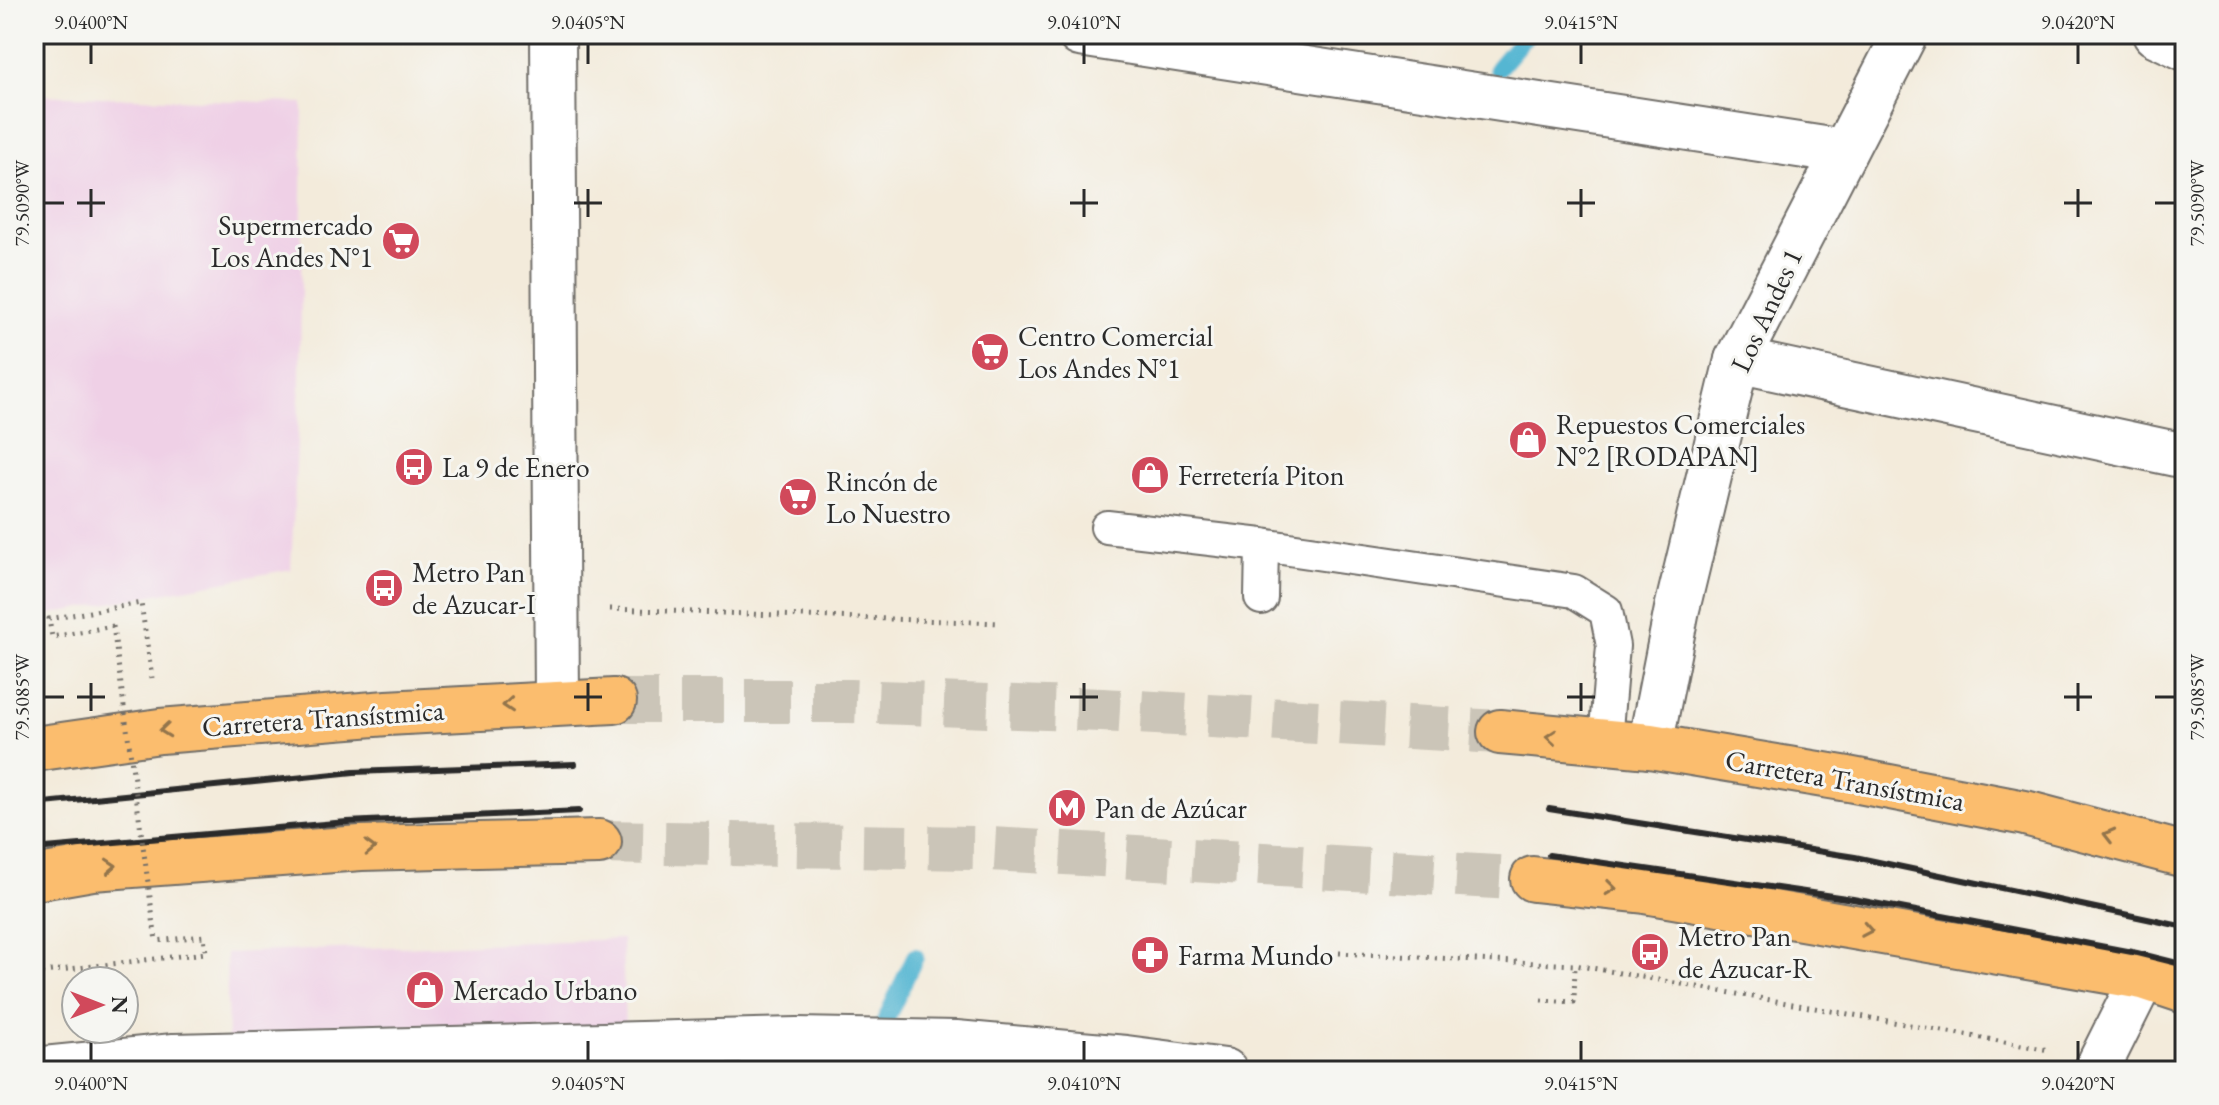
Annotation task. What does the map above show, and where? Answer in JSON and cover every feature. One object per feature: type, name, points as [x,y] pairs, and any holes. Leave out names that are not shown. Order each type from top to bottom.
[{"type":"main road","name":"Carretera Transístmica","points":[[34,749],[160,731],[557,702],[614,701]]},
{"type":"main road","name":"Carretera Transístmica","points":[[1500,732],[1650,746],[1848,779],[2025,813],[2185,855]]},
{"type":"main road","points":[[34,878],[92,868],[361,848],[599,842]]},
{"type":"main road","points":[[1533,879],[1645,891],[2143,977],[2185,991]]},
{"type":"street","points":[[553,34],[557,702]]},
{"type":"street","points":[[1080,34],[1222,44],[1844,152]]},
{"type":"street","name":"Los Andes 1","points":[[1650,746],[1677,609],[1737,360],[1905,34]]},
{"type":"street","points":[[2155,34],[2185,48]]},
{"type":"street","points":[[1737,360],[2185,456]]},
{"type":"street","points":[[2100,1065],[2143,977]]},
{"type":"street","points":[[34,1070],[174,1056],[797,1040],[956,1043],[1126,1058],[1225,1071]]},
{"type":"lane","points":[[1107,527],[1262,545],[1574,591],[1606,611],[1613,646],[1605,741]]},
{"type":"lane","points":[[1261,598],[1262,545]]},
{"type":"path","points":[[34,973],[206,953],[204,936],[156,941],[113,626],[52,637],[49,619],[141,603],[160,731]]},
{"type":"path","points":[[557,607],[1000,623]]},
{"type":"path","points":[[1339,953],[1575,965],[2100,1065]]},
{"type":"path","points":[[1541,1000],[1574,1002],[1575,965]]},
{"type":"shaded area","points":[[34,95],[303,103],[300,381],[291,569],[34,617]]},
{"type":"shaded area","name":"Mercado Urbano","points":[[622,939],[625,1027],[228,1041],[226,953]]},
{"type":"waterway","points":[[1498,68],[1527,34]]},
{"type":"waterway","points":[[862,1071],[915,957]]},
{"type":"tunnel","points":[[614,701],[850,701],[1102,710],[1500,732]]},
{"type":"tunnel","points":[[599,842],[974,848],[1533,879]]},
{"type":"railway","points":[[34,804],[354,772],[575,764]]},
{"type":"railway","points":[[1549,809],[1855,857],[2185,927]]},
{"type":"railway","points":[[34,849],[347,822],[579,811]]},
{"type":"railway","points":[[1549,855],[1853,899],[2137,953],[2185,965]]},
{"type":"place","name":"Supermercado Los Andes N°1","points":[[401,241]]},
{"type":"place","name":"Centro Comercial Los Andes N°1","points":[[990,352]]},
{"type":"place","name":"Repuestos Comerciales N°2 [RODAPAN]","points":[[1528,440]]},
{"type":"place","name":"La 9 de Enero","points":[[414,467]]},
{"type":"place","name":"Ferretería Piton","points":[[1150,475]]},
{"type":"place","name":"Rincón de Lo Nuestro","points":[[798,497]]},
{"type":"place","name":"Metro Pan de Azucar-I","points":[[384,588]]},
{"type":"place","name":"Pan de Azúcar","points":[[1067,808]]},
{"type":"place","name":"Metro Pan de Azucar-R","points":[[1650,952]]},
{"type":"place","name":"Farma Mundo","points":[[1150,955]]},
{"type":"place","name":"Mercado Urbano","points":[[425,990]]}]
